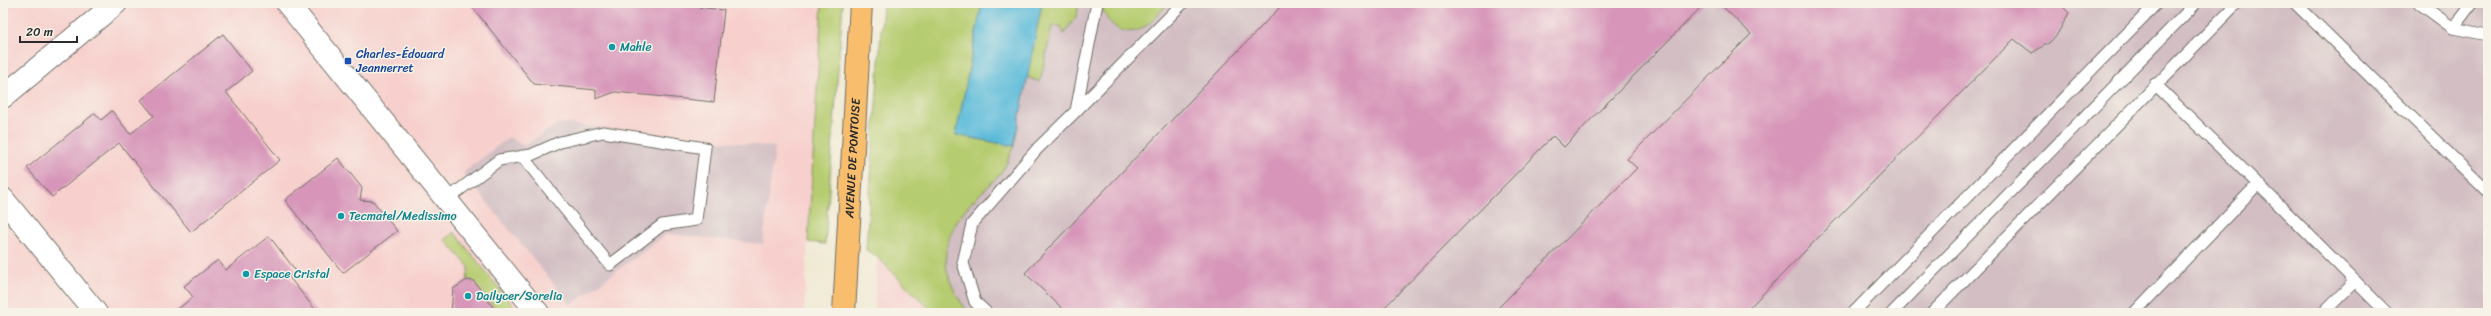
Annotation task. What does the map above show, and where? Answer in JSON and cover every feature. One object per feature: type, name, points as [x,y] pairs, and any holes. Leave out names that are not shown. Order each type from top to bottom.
[{"type":"main road","name":"AVENUE DE PONTOISE","points":[[844,313],[861,3]]},
{"type":"street","points":[[3,98],[116,3]]},
{"type":"street","points":[[287,3],[538,313]]},
{"type":"street","points":[[3,198],[96,313]]},
{"type":"lane","points":[[1076,111],[1097,3]]},
{"type":"lane","points":[[987,313],[975,302],[963,262],[972,224],[1038,148],[1183,3]]},
{"type":"lane","points":[[1853,313],[2157,3]]},
{"type":"lane","points":[[1892,313],[2196,3]]},
{"type":"lane","points":[[1932,313],[2155,84],[2237,3]]},
{"type":"lane","points":[[2295,3],[2488,192]]},
{"type":"lane","points":[[2418,3],[2453,28],[2488,35]]},
{"type":"lane","points":[[2453,28],[2472,3]]},
{"type":"lane","points":[[2155,84],[2388,313]]},
{"type":"lane","points":[[446,200],[499,160],[522,156],[531,155],[560,142],[602,132],[705,148],[696,220],[662,225],[610,265],[522,156]]},
{"type":"lane","points":[[2134,313],[2258,184]]},
{"type":"lane","points":[[2323,313],[2355,281]]},
{"type":"shaded area","points":[[3,3],[822,3],[804,313],[3,313]]},
{"type":"shaded area","points":[[892,3],[2488,3],[2488,313],[934,313]]},
{"type":"shaded area","points":[[559,123],[775,147],[763,244],[667,234],[571,305],[463,173],[509,137],[524,146]]},
{"type":"shaded area","points":[[877,257],[934,313],[874,313]]},
{"type":"green space","points":[[822,3],[843,3],[825,244],[808,242]]},
{"type":"green space","points":[[883,3],[982,3],[956,135],[1014,146],[1002,171],[995,180],[970,204],[959,218],[947,245],[947,272],[959,299],[969,313],[934,313],[877,257],[866,250]]},
{"type":"green space","points":[[1042,3],[1079,3],[1077,15],[1064,34],[1061,26],[1052,26],[1040,82],[1027,77]]},
{"type":"green space","points":[[1101,3],[1168,3],[1147,25],[1137,31],[1129,32],[1116,27],[1111,23],[1106,17]]},
{"type":"green space","points":[[454,232],[519,313],[498,313],[490,302],[482,301],[474,281],[467,280],[469,267],[445,240]]},
{"type":"water","points":[[982,3],[1042,3],[1014,146],[956,135]]},
{"type":"building","name":"Mahle","points":[[469,3],[697,3],[697,7],[724,10],[714,102],[615,92],[596,99],[596,90],[534,84]]},
{"type":"building","points":[[1284,3],[1705,3],[1564,147],[1553,136],[1379,313],[1067,313],[1025,273]]},
{"type":"building","points":[[1719,3],[2059,3],[2069,13],[2058,33],[2050,42],[2032,53],[2014,39],[1744,313],[1493,313],[1637,168],[1627,159],[1751,34]]},
{"type":"building","points":[[223,34],[252,71],[226,92],[280,160],[191,232],[119,143],[52,197],[27,168],[95,113],[101,120],[112,111],[130,134],[154,116],[141,100]]},
{"type":"building","name":"Tecmatel/Medissimo","points":[[338,158],[362,188],[360,200],[373,201],[397,231],[343,273],[285,200]]},
{"type":"building","name":"Espace Cristal","points":[[269,236],[296,271],[289,277],[318,313],[173,313],[193,297],[184,286],[218,260],[226,270]]},
{"type":"building","name":"Dailycer/Sorelia","points":[[467,280],[474,281],[497,313],[451,313],[453,289]]},
{"type":"place","name":"Mahle","points":[[612,47]]},
{"type":"place","name":"Charles-Édouard Jeannerret","points":[[348,61]]},
{"type":"place","name":"Tecmatel/Medissimo","points":[[341,216]]},
{"type":"place","name":"Espace Cristal","points":[[246,274]]},
{"type":"place","name":"Dailycer/Sorelia","points":[[468,296]]}]
